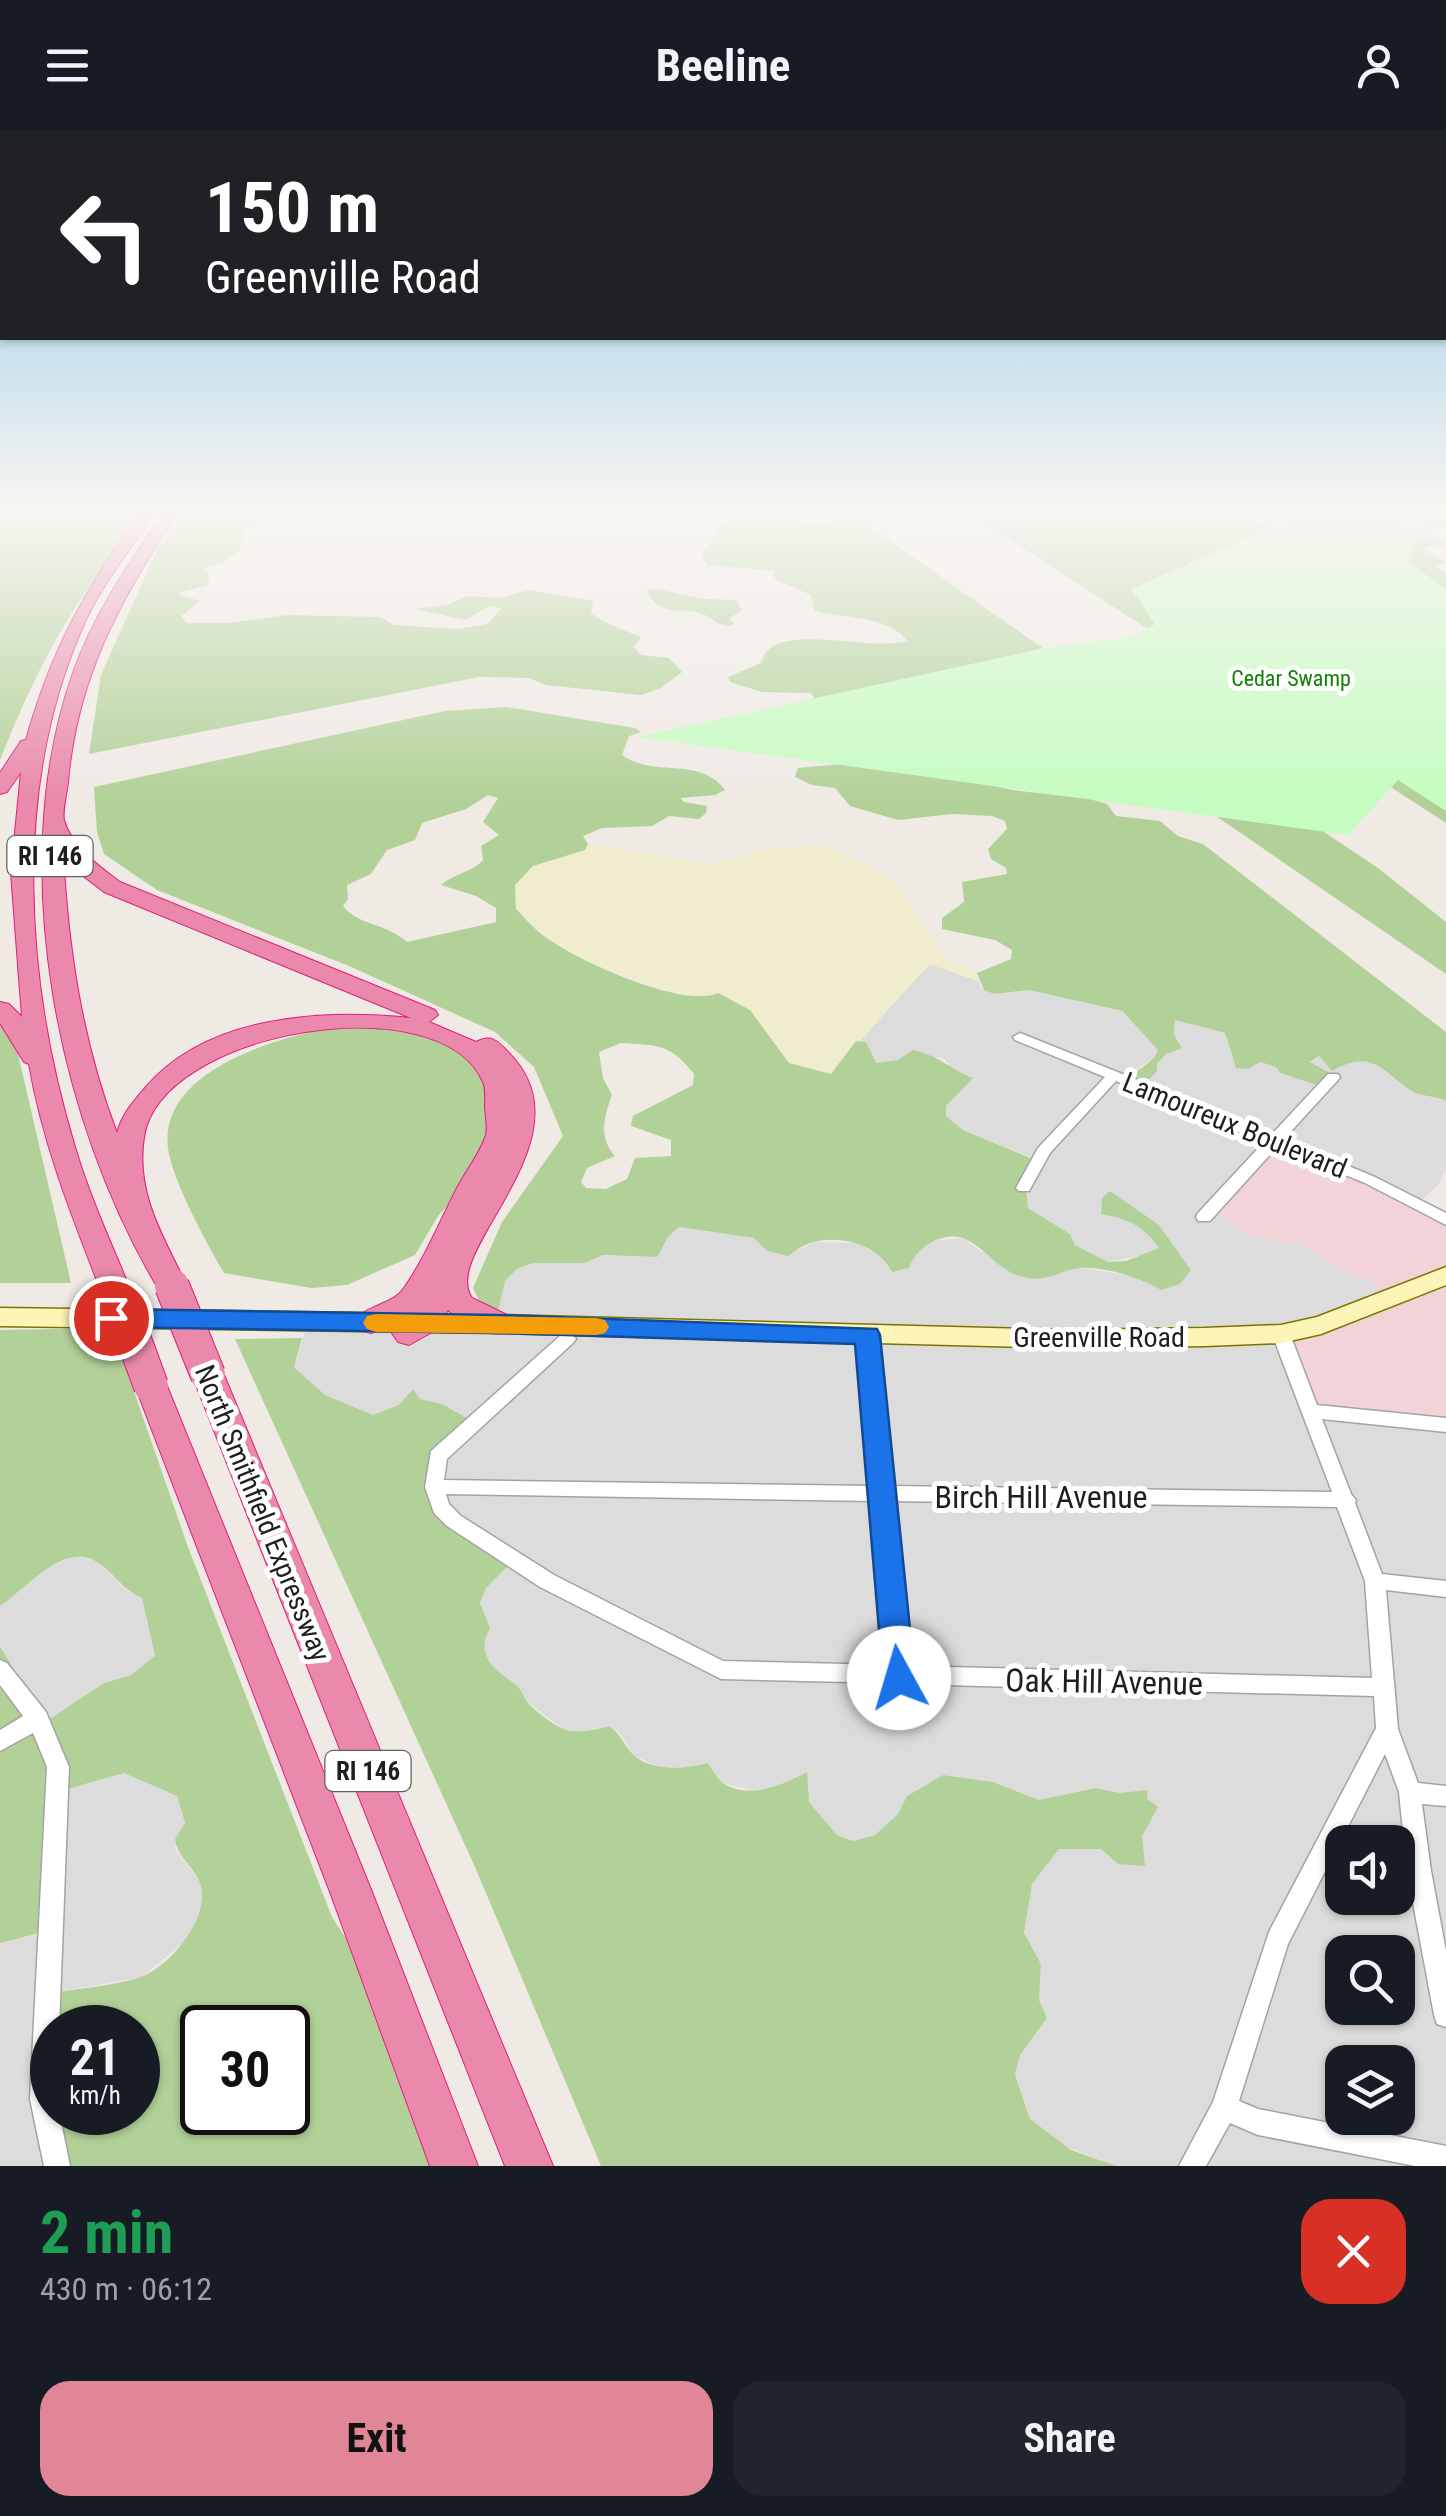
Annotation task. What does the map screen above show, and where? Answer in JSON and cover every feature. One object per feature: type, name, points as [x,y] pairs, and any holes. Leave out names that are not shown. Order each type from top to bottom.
[{"type":"highway","name":"North Smithfield Expressway","points":[[82,610],[34,735],[24,816],[24,948],[46,1082],[68,1167],[454,2166]]},
{"type":"highway","name":"North Smithfield Expressway","points":[[108,610],[80,668],[59,747],[51,892],[70,1017],[99,1120],[136,1212],[172,1286],[529,2166]]},
{"type":"highway","points":[[0,788],[34,735]]},
{"type":"highway","points":[[53,818],[81,863],[112,886],[468,1032],[509,1066],[524,1100],[520,1130],[451,1282],[404,1320]]},
{"type":"highway","points":[[0,1010],[16,1024],[46,1082]]},
{"type":"highway","points":[[136,1212],[128,1161],[132,1129],[146,1100],[178,1069],[223,1044],[288,1024],[365,1018],[422,1028],[448,1038],[480,1059],[498,1085],[504,1112],[500,1133],[404,1320]]},
{"type":"highway","points":[[451,1282],[454,1296],[472,1313],[498,1324]]},
{"type":"main road","name":"Greenville Road","points":[[0,1316],[404,1320],[740,1333],[1066,1339],[1281,1334],[1352,1315],[1446,1275]]},
{"type":"main road","name":"Greenville Road","points":[[0,1327],[404,1320],[567,1339],[740,1333]]},
{"type":"street","name":"Lamoureux Boulevard","points":[[1020,1037],[1404,1195],[1446,1220]]},
{"type":"street","points":[[1024,1188],[1043,1151],[1114,1076]]},
{"type":"street","points":[[1204,1217],[1333,1078]]},
{"type":"street","points":[[1281,1334],[1375,1582],[1387,1729],[1410,1792],[1419,1871],[1446,2015]]},
{"type":"street","points":[[868,1335],[899,1678]]},
{"type":"street","points":[[434,1487],[434,1464],[446,1446],[567,1339]]},
{"type":"street","points":[[1310,1411],[1446,1425]]},
{"type":"street","name":"Birch Hill Avenue","points":[[434,1487],[1347,1500]]},
{"type":"street","name":"Oak Hill Avenue","points":[[434,1487],[440,1508],[454,1521],[546,1581],[721,1670],[899,1678],[1383,1688]]},
{"type":"street","points":[[1375,1582],[1446,1589]]},
{"type":"street","points":[[0,1669],[38,1719],[58,1767],[43,2100],[57,2166]]},
{"type":"street","points":[[0,1741],[38,1719]]},
{"type":"street","points":[[1192,2166],[1224,2108],[1277,1940],[1387,1729]]},
{"type":"street","points":[[1410,1792],[1446,1796]]},
{"type":"street","points":[[1224,2108],[1258,2122],[1446,2159]]},
{"type":"shaded area","points":[[588,844],[712,864],[767,849],[823,845],[873,867],[898,886],[938,944],[939,954],[977,973],[978,981],[929,964],[831,1074],[789,1063],[770,1038],[705,999],[682,996],[584,960],[543,935],[516,909],[515,885],[533,866],[585,850]]},
{"type":"shaded area","points":[[930,964],[978,981],[981,988],[994,994],[1029,990],[1121,1011],[1158,1050],[1154,1058],[1135,1070],[1157,1064],[1180,1041],[1174,1035],[1175,1020],[1225,1033],[1234,1063],[1248,1069],[1259,1062],[1290,1077],[1320,1056],[1326,1060],[1371,1061],[1410,1091],[1446,1101],[1446,1168],[1439,1184],[1419,1202],[1250,1235],[1297,1243],[1345,1271],[1370,1280],[1392,1297],[1446,1424],[1446,2166],[1117,2166],[1059,2144],[1030,2119],[1015,2076],[1020,2055],[1047,2018],[1039,2000],[1041,1964],[1024,1933],[1032,1884],[1059,1849],[1101,1849],[1118,1864],[1142,1836],[1157,1807],[1095,1788],[1039,1800],[993,1782],[943,1775],[907,1796],[898,1814],[875,1835],[853,1841],[837,1835],[809,1802],[779,1787],[751,1790],[724,1783],[693,1767],[659,1767],[635,1756],[620,1733],[609,1726],[581,1732],[563,1729],[529,1703],[515,1684],[504,1681],[484,1654],[483,1640],[490,1628],[480,1603],[486,1588],[513,1561],[466,1527],[439,1498],[442,1404],[420,1399],[373,1415],[325,1395],[294,1367],[305,1332],[405,1332],[496,1320],[505,1281],[517,1269],[533,1263],[585,1263],[603,1255],[656,1257],[667,1237],[679,1227],[754,1238],[767,1251],[798,1250],[816,1242],[858,1243],[887,1260],[914,1254],[932,1241],[963,1238],[980,1251],[1062,1273],[1078,1267],[1142,1278],[1161,1290],[1180,1282],[1191,1270],[1159,1225],[1110,1191],[1159,1248],[1153,1253],[1108,1262],[1075,1245],[1070,1234],[1028,1208],[1026,1188],[1038,1160],[963,1130],[946,1116],[946,1106],[972,1077],[954,1070],[942,1057],[875,1063],[866,1042],[858,1041]]},
{"type":"shaded area","points":[[1274,1140],[1446,1218],[1446,1424],[1314,1410],[1286,1341],[1392,1297],[1370,1280],[1345,1271],[1297,1243],[1250,1235],[1211,1211]]},
{"type":"shaded area","points":[[75,1556],[97,1561],[127,1591],[142,1598],[155,1656],[131,1675],[104,1683],[45,1722],[0,1646],[0,1606],[43,1570]]},
{"type":"shaded area","points":[[124,1773],[177,1796],[185,1823],[175,1839],[176,1850],[201,1883],[202,1902],[190,1937],[142,1977],[53,1993],[52,2005],[30,2005],[30,2135],[52,2135],[58,2166],[0,2166],[0,1943],[48,1932],[64,1790]]},
{"type":"green space","points":[[0,610],[74,610],[44,661],[0,760]]},
{"type":"green space","points":[[130,610],[189,610],[181,616],[187,623],[227,623],[288,615],[381,617],[394,625],[458,629],[487,624],[500,610],[591,610],[608,623],[641,637],[634,647],[641,655],[669,658],[682,672],[661,688],[641,695],[546,685],[529,678],[479,677],[89,754],[101,675]]},
{"type":"green space","points":[[421,610],[482,610],[465,620]]},
{"type":"green space","points":[[674,610],[742,610],[730,618],[734,625],[721,624],[697,612]]},
{"type":"green space","points":[[989,610],[1057,658],[810,705],[814,697],[810,693],[762,692],[730,682],[728,677],[761,663],[769,650],[783,642],[907,641],[878,622],[815,611]]},
{"type":"green space","points":[[1118,610],[1446,610],[1446,823]]},
{"type":"green space","name":"Cedar Swamp","points":[[1145,610],[1446,610],[1446,811],[1398,780],[1348,835],[638,737],[1049,647],[1131,637],[1155,624]]},
{"type":"green space","points":[[506,707],[635,728],[641,732],[629,736],[622,755],[634,762],[703,773],[725,790],[715,795],[680,798],[707,806],[699,819],[669,816],[652,826],[602,828],[583,836],[588,844],[585,850],[533,866],[515,885],[516,909],[544,936],[630,980],[680,994],[718,993],[750,1010],[789,1063],[831,1074],[856,1041],[866,1042],[876,1063],[898,1060],[913,1050],[938,1059],[973,1078],[946,1106],[946,1116],[963,1130],[1038,1161],[1026,1188],[1028,1208],[1070,1234],[1075,1245],[1108,1262],[1126,1261],[1159,1248],[1134,1224],[1101,1214],[1102,1198],[1110,1191],[1159,1225],[1191,1270],[1180,1284],[1161,1290],[1131,1276],[1094,1268],[1033,1279],[1003,1268],[971,1242],[953,1236],[934,1241],[919,1252],[909,1268],[892,1272],[877,1254],[856,1243],[819,1241],[788,1256],[767,1251],[754,1238],[679,1227],[657,1257],[603,1255],[585,1263],[533,1263],[517,1269],[505,1281],[496,1320],[489,1322],[473,1288],[502,1222],[563,1136],[534,1067],[495,1032],[349,966],[157,890],[104,854],[97,832],[94,787],[445,711]],"holes":[[[488,795],[498,798],[483,822],[499,835],[481,846],[483,860],[479,864],[441,885],[476,896],[496,908],[496,922],[407,942],[357,918],[343,906],[348,899],[347,885],[371,874],[387,850],[415,840],[422,823],[466,809]],[[621,1043],[654,1046],[670,1052],[694,1074],[693,1085],[633,1116],[631,1126],[671,1140],[671,1156],[635,1158],[627,1179],[606,1189],[586,1188],[581,1182],[587,1168],[615,1156],[604,1134],[612,1095],[603,1078],[599,1052]]]},
{"type":"green space","points":[[842,764],[1090,799],[1107,804],[1116,816],[1160,821],[1178,836],[1203,844],[1446,1032],[1446,1101],[1412,1091],[1381,1068],[1364,1061],[1332,1071],[1319,1056],[1310,1062],[1333,1075],[1323,1087],[1260,1062],[1248,1069],[1236,1068],[1225,1033],[1175,1020],[1174,1034],[1182,1048],[1166,1054],[1144,1085],[1127,1080],[1158,1050],[1122,1011],[1029,990],[994,994],[984,990],[977,973],[1011,959],[1012,950],[995,940],[942,929],[942,918],[964,902],[962,882],[1007,874],[1006,868],[991,859],[988,849],[1007,829],[1005,821],[992,816],[952,814],[898,820],[850,806],[835,788],[812,785],[795,777],[798,768]]},
{"type":"green space","points":[[1194,801],[1297,814],[1378,868],[1446,922],[1446,974]]},
{"type":"green space","points":[[0,1022],[12,1028],[71,1283],[0,1283]]},
{"type":"green space","points":[[348,1025],[445,1037],[479,1060],[499,1106],[476,1174],[438,1216],[415,1255],[347,1285],[311,1288],[224,1273],[187,1204],[171,1162],[168,1130],[178,1103],[198,1081],[257,1048]]},
{"type":"green space","points":[[112,1328],[188,1547],[332,1917],[353,1949],[430,2166],[58,2166],[52,2135],[160,2135],[160,2005],[51,2005],[52,1993],[128,1981],[150,1973],[174,1953],[193,1927],[202,1899],[201,1886],[175,1839],[185,1823],[177,1796],[124,1773],[64,1790],[48,1931],[0,1943],[0,1646],[45,1722],[104,1683],[131,1675],[155,1656],[142,1598],[87,1558],[60,1561],[0,1606],[0,1330]]},
{"type":"green space","points":[[302,1338],[294,1367],[325,1395],[373,1415],[399,1405],[413,1389],[420,1399],[442,1404],[472,1421],[450,1445],[439,1498],[513,1561],[486,1588],[480,1603],[490,1628],[484,1646],[486,1654],[529,1704],[561,1728],[579,1731],[609,1726],[643,1762],[671,1768],[708,1763],[723,1783],[743,1790],[777,1786],[807,1772],[809,1802],[837,1835],[853,1841],[875,1835],[898,1814],[907,1796],[943,1775],[993,1782],[1039,1800],[1095,1788],[1120,1793],[1148,1790],[1147,1799],[1158,1807],[1142,1836],[1145,1866],[1118,1864],[1101,1849],[1059,1849],[1032,1884],[1024,1933],[1041,1964],[1039,2000],[1047,2018],[1020,2055],[1015,2075],[1030,2119],[1071,2150],[1117,2166],[601,2166],[475,1867],[235,1339]]},
{"type":"slow traffic","points":[[376,1323],[596,1327]]},
{"type":"route","points":[[111,1318],[868,1335],[899,1678]]}]
